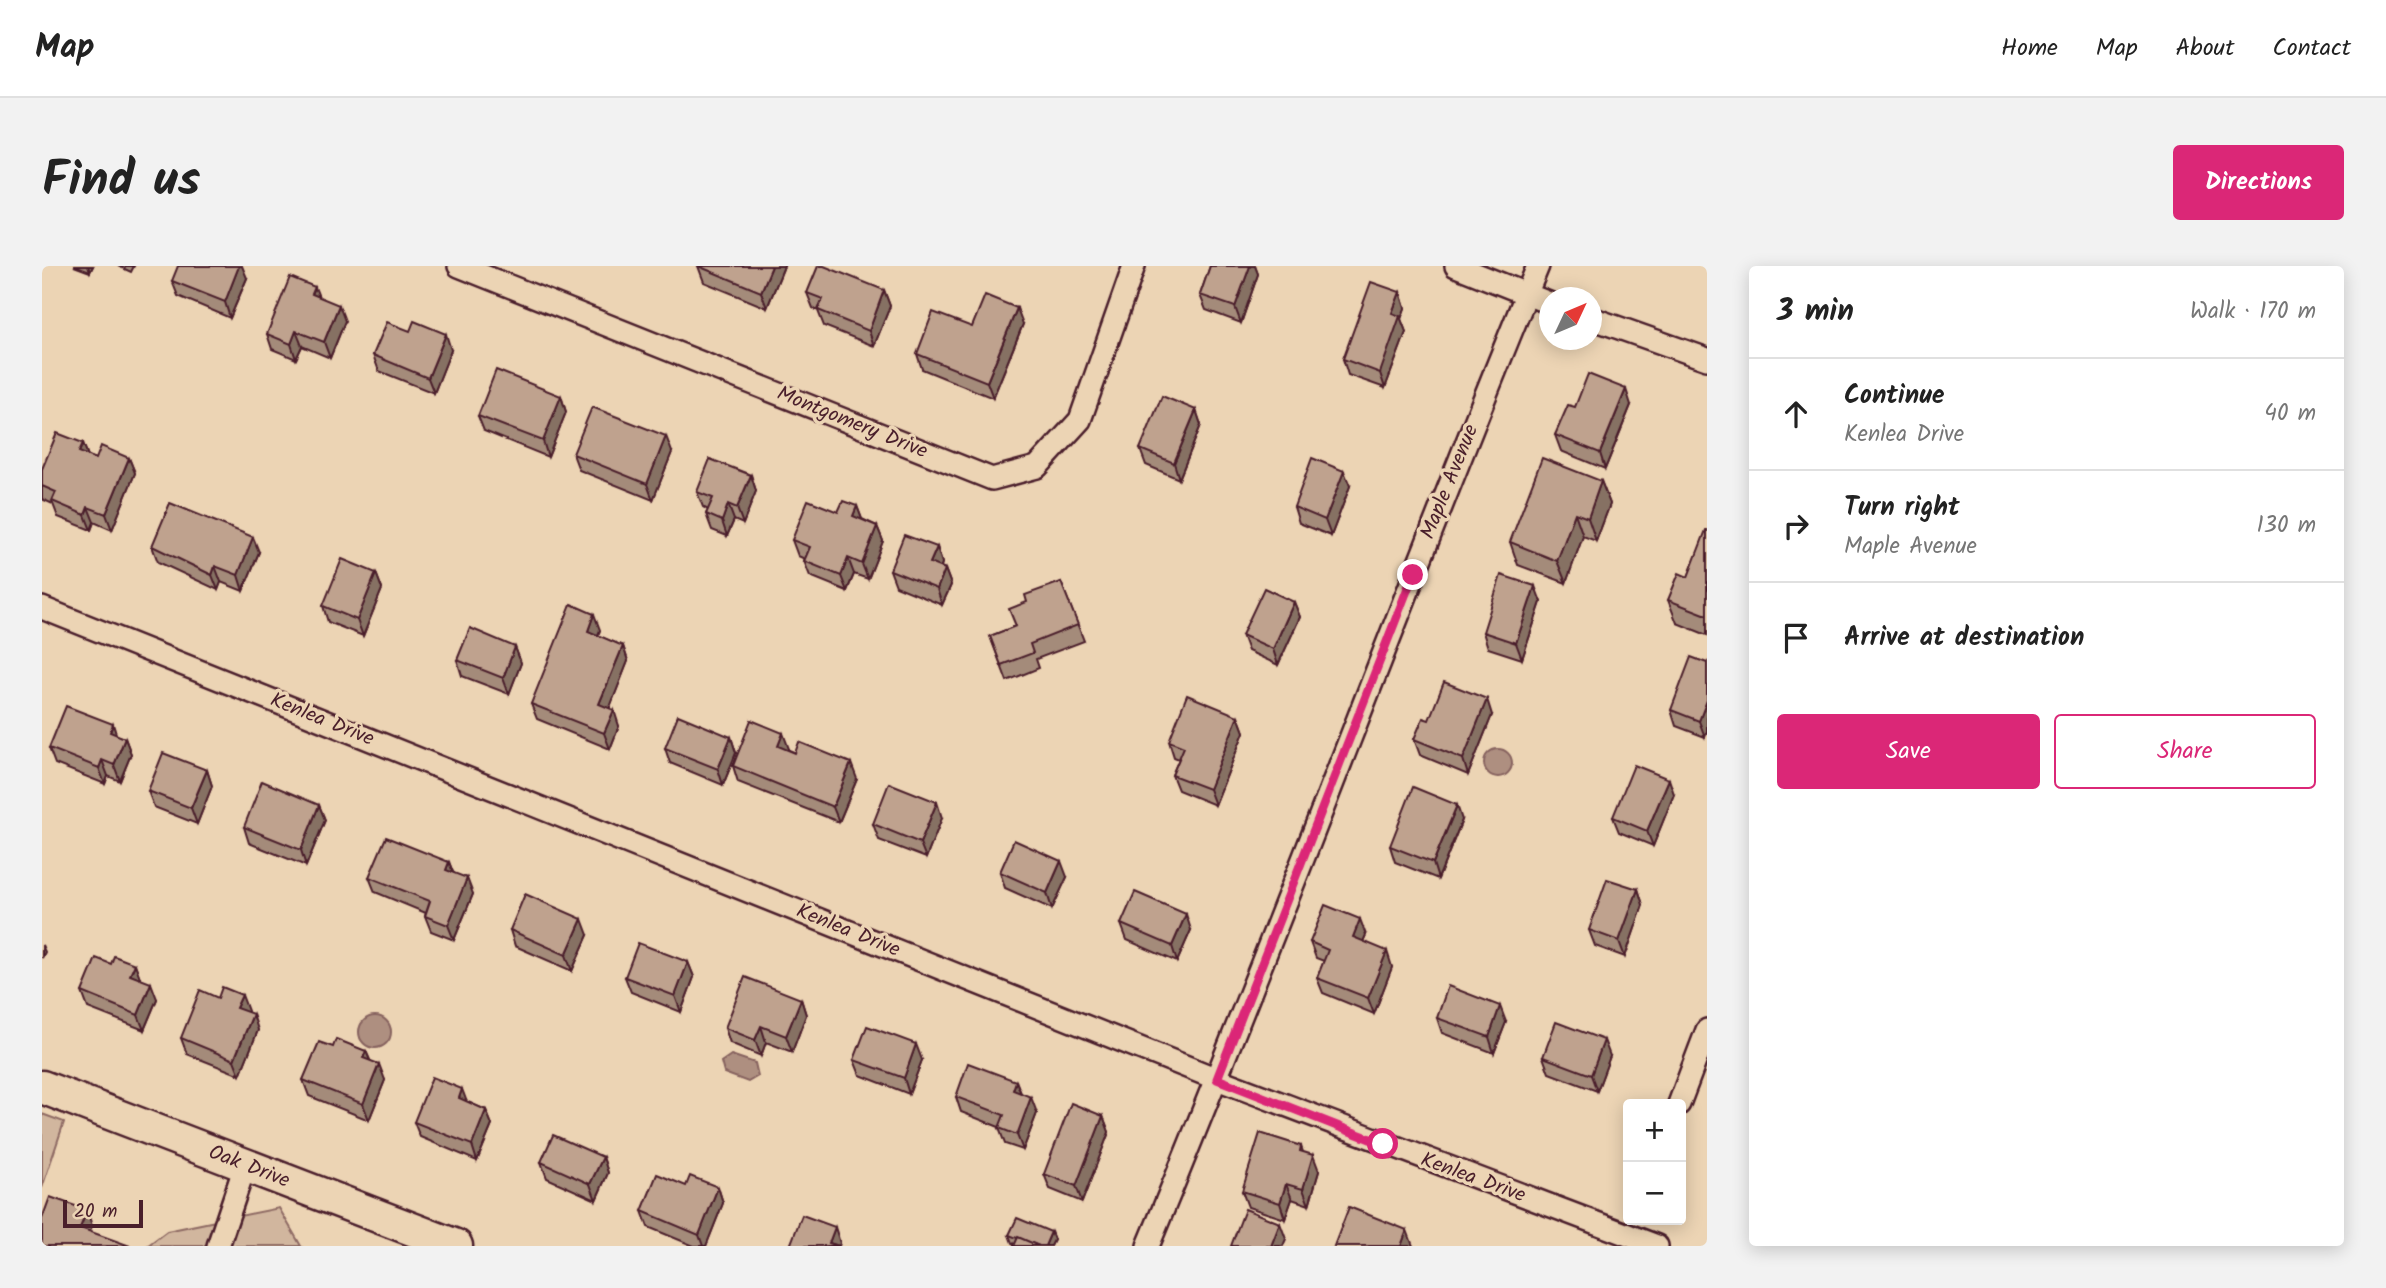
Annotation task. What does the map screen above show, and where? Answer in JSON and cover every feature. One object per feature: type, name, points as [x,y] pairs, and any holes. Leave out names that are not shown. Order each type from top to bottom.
[{"type":"street","name":"Montgomery Drive","points":[[459,266],[992,479],[1037,467],[1080,420],[1134,266]]},
{"type":"street","points":[[1456,266],[1539,299]]},
{"type":"street","name":"Maple Avenue","points":[[1149,1246],[1217,1079],[1382,651],[1538,266]]},
{"type":"street","points":[[1602,322],[1707,359]]},
{"type":"street","name":"Kenlea Drive","points":[[42,608],[1217,1079],[1632,1228],[1657,1246]]},
{"type":"street","points":[[1681,1099],[1707,1030]]},
{"type":"street","name":"Oak Drive","points":[[42,1087],[456,1246]]},
{"type":"street","points":[[218,1246],[245,1166]]},
{"type":"shaded area","points":[[1498,749],[1508,753],[1512,763],[1508,773],[1498,777],[1488,773],[1484,763],[1488,753]]},
{"type":"shaded area","points":[[375,1016],[386,1021],[391,1032],[386,1043],[375,1048],[364,1043],[359,1032],[364,1021]]},
{"type":"shaded area","points":[[731,1055],[755,1063],[758,1076],[748,1082],[724,1073],[721,1062]]},
{"type":"shaded area","points":[[42,1114],[64,1122],[42,1188]]},
{"type":"shaded area","points":[[279,1208],[301,1246],[147,1246],[167,1231]]},
{"type":"building","points":[[178,266],[239,266],[225,302],[172,281]]},
{"type":"building","points":[[698,266],[772,266],[761,292]]},
{"type":"building","points":[[818,266],[884,290],[869,331],[818,310],[823,299],[807,293]]},
{"type":"building","points":[[1210,266],[1250,266],[1235,307],[1200,295]]},
{"type":"building","points":[[290,277],[315,287],[312,294],[339,305],[324,342],[296,331],[291,344],[267,334]]},
{"type":"building","points":[[1371,282],[1400,292],[1392,313],[1400,316],[1380,373],[1343,359]]},
{"type":"building","points":[[985,295],[1017,308],[987,382],[917,354],[933,312],[972,327]]},
{"type":"building","points":[[414,321],[446,334],[428,378],[373,355],[387,322],[410,331]]},
{"type":"building","points":[[496,370],[561,396],[543,441],[478,416]]},
{"type":"building","points":[[1588,374],[1626,389],[1600,453],[1555,435],[1568,405],[1575,407]]},
{"type":"building","points":[[1162,396],[1196,410],[1174,463],[1140,449]]},
{"type":"building","points":[[592,407],[666,436],[647,484],[573,454]]},
{"type":"building","points":[[57,433],[83,443],[79,452],[96,459],[101,446],[129,458],[106,514],[88,507],[85,515],[52,501],[56,492],[42,486],[42,469]]},
{"type":"building","points":[[1312,458],[1344,471],[1325,520],[1294,507]]},
{"type":"building","points":[[1542,458],[1601,481],[1588,518],[1575,513],[1557,561],[1510,542]]},
{"type":"building","points":[[710,459],[751,475],[737,508],[728,504],[722,521],[706,514],[713,498],[697,492]]},
{"type":"building","points":[[808,500],[838,512],[843,501],[857,506],[853,516],[877,526],[862,564],[848,558],[841,576],[804,561],[810,547],[792,540]]},
{"type":"building","points":[[170,503],[253,537],[238,575],[215,566],[212,575],[152,546]]},
{"type":"building","points":[[1706,530],[1707,615],[1668,600],[1679,573],[1688,577]]},
{"type":"building","points":[[904,535],[937,547],[930,563],[945,569],[937,589],[890,570]]},
{"type":"building","points":[[342,559],[376,573],[357,620],[323,606]]},
{"type":"building","points":[[1501,575],[1535,586],[1516,643],[1483,632]]},
{"type":"building","points":[[1061,582],[1078,625],[1030,644],[1033,653],[1001,665],[990,636],[1016,626],[1009,609],[1027,602],[1025,595]]},
{"type":"building","points":[[1264,588],[1294,602],[1273,649],[1242,635]]},
{"type":"building","points":[[571,604],[594,614],[588,631],[623,646],[599,704],[614,710],[604,733],[531,704]]},
{"type":"building","points":[[470,628],[515,647],[503,678],[457,660]]},
{"type":"building","points":[[1691,657],[1707,663],[1707,700],[1699,721],[1671,710]]},
{"type":"building","points":[[1444,682],[1487,699],[1463,759],[1414,739],[1423,718],[1429,720]]},
{"type":"building","points":[[1187,695],[1238,716],[1209,789],[1172,775],[1184,747],[1169,741]]},
{"type":"building","points":[[66,706],[113,724],[110,732],[125,738],[114,765],[102,760],[99,768],[49,748]]},
{"type":"building","points":[[678,715],[731,737],[718,769],[665,748]]},
{"type":"building","points":[[751,720],[783,733],[778,746],[795,753],[799,742],[851,763],[833,807],[733,766]]},
{"type":"building","points":[[163,753],[207,770],[191,808],[148,791]]},
{"type":"building","points":[[1634,765],[1669,779],[1647,831],[1613,817]]},
{"type":"building","points":[[262,781],[319,805],[301,850],[244,827]]},
{"type":"building","points":[[889,783],[937,802],[920,843],[873,824]]},
{"type":"building","points":[[1413,787],[1457,805],[1433,863],[1390,846]]},
{"type":"building","points":[[386,837],[449,862],[446,870],[467,878],[448,925],[425,916],[430,901],[369,877]]},
{"type":"building","points":[[1014,840],[1061,861],[1047,893],[1000,872]]},
{"type":"building","points":[[1607,879],[1638,889],[1619,941],[1589,930]]},
{"type":"building","points":[[1135,892],[1186,914],[1172,946],[1121,924]]},
{"type":"building","points":[[525,894],[582,919],[566,955],[510,930]]},
{"type":"building","points":[[1325,905],[1360,919],[1353,937],[1387,951],[1368,998],[1317,978],[1328,950],[1310,942]]},
{"type":"building","points":[[638,943],[688,962],[675,996],[625,977]]},
{"type":"building","points":[[114,956],[135,964],[130,975],[151,983],[138,1015],[82,992],[96,958],[111,964]]},
{"type":"building","points":[[745,977],[801,999],[786,1036],[761,1026],[755,1040],[725,1028]]},
{"type":"building","points":[[1448,986],[1500,1006],[1489,1037],[1437,1018]]},
{"type":"building","points":[[222,987],[242,995],[236,1008],[253,1014],[234,1060],[181,1038],[200,990],[218,998]]},
{"type":"building","points":[[1556,1022],[1604,1040],[1591,1075],[1543,1057]]},
{"type":"building","points":[[867,1026],[916,1044],[904,1078],[854,1060]]},
{"type":"building","points":[[336,1039],[366,1051],[363,1058],[379,1064],[363,1104],[303,1080],[319,1042],[333,1047]]},
{"type":"building","points":[[968,1063],[1016,1081],[1013,1090],[1031,1097],[1017,1135],[999,1128],[1004,1115],[956,1097]]},
{"type":"building","points":[[432,1077],[462,1089],[459,1098],[486,1110],[472,1145],[414,1122]]},
{"type":"building","points":[[1071,1103],[1103,1116],[1076,1186],[1044,1174]]},
{"type":"building","points":[[1260,1133],[1301,1146],[1300,1151],[1313,1155],[1303,1189],[1286,1184],[1280,1203],[1242,1191]]},
{"type":"building","points":[[553,1135],[603,1157],[590,1184],[541,1162]]},
{"type":"building","points":[[657,1174],[686,1186],[690,1176],[718,1187],[699,1235],[642,1211]]},
{"type":"building","points":[[50,1197],[87,1210],[80,1228],[130,1246],[42,1246],[42,1219]]},
{"type":"building","points":[[1349,1207],[1407,1230],[1401,1246],[1334,1246]]},
{"type":"building","points":[[1245,1209],[1280,1223],[1271,1246],[1231,1246]]},
{"type":"building","points":[[802,1215],[835,1227],[829,1243],[839,1246],[790,1246]]},
{"type":"building","points":[[1017,1218],[1051,1232],[1045,1246],[1009,1235]]},
{"type":"building","points":[[1018,1237],[1039,1246],[1014,1246]]},
{"type":"route","points":[[1383,1144],[1217,1079],[1413,575]]}]
